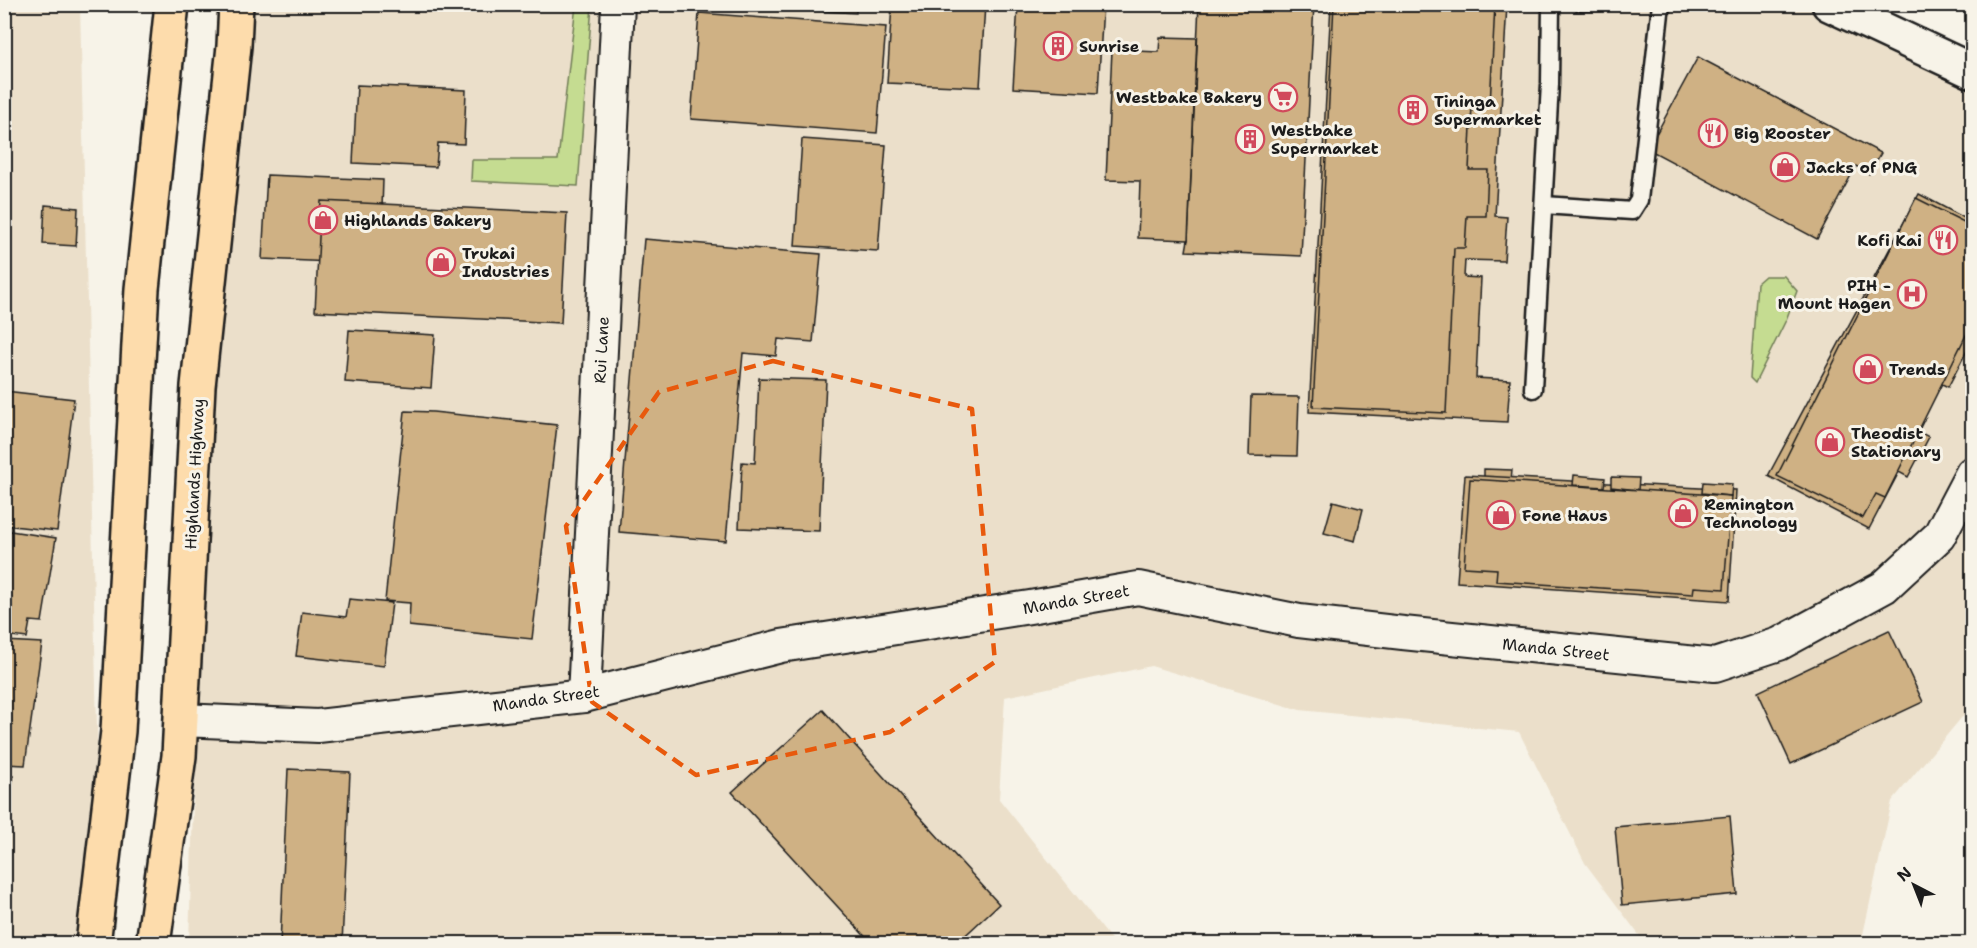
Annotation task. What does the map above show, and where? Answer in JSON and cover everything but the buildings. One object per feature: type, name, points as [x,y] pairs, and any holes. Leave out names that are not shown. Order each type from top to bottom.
[{"type":"main road","points":[[93,944],[118,731],[142,289],[172,4]]},
{"type":"main road","name":"Highlands Highway","points":[[153,944],[179,756],[198,386],[234,46],[236,4]]},
{"type":"street","name":"Rui Lane","points":[[584,696],[618,4]]},
{"type":"street","points":[[1829,4],[1972,71]]},
{"type":"street","name":"Manda Street","points":[[181,720],[318,726],[584,696],[781,646],[1138,588],[1299,621],[1714,665],[1779,644],[1884,587],[1939,536],[1972,472]]},
{"type":"lane","points":[[1533,388],[1550,84],[1551,4]]},
{"type":"lane","points":[[1544,205],[1632,211],[1639,201],[1661,4]]},
{"type":"highlighted area","points":[[773,361],[972,409],[995,662],[890,732],[696,775],[592,702],[566,526],[659,392]]},
{"type":"shaded area","points":[[1842,4],[1972,77],[1972,705],[1892,801],[1862,939],[1836,944],[1645,943],[1585,863],[1519,732],[1300,710],[1151,666],[1005,697],[999,799],[1114,943],[189,944],[216,5]]},
{"type":"shaded area","points":[[5,5],[80,5],[102,943],[5,944]]},
{"type":"green space","points":[[576,5],[592,5],[578,186],[471,181],[472,160],[558,160]]},
{"type":"green space","points":[[1765,276],[1784,276],[1797,291],[1786,320],[1755,383],[1750,378],[1757,283]]},
{"type":"place","name":"Sunrise","points":[[1058,46]]},
{"type":"place","name":"Westbake Bakery","points":[[1283,97]]},
{"type":"place","name":"Tininga Supermarket","points":[[1413,110]]},
{"type":"place","name":"Big Rooster","points":[[1713,133]]},
{"type":"place","name":"Westbake Supermarket","points":[[1250,139]]},
{"type":"place","name":"Jacks of PNG","points":[[1785,167]]},
{"type":"place","name":"Highlands Bakery","points":[[323,220]]},
{"type":"place","name":"Kofi Kai","points":[[1943,240]]},
{"type":"place","name":"Trukai Industries","points":[[441,262]]},
{"type":"place","name":"PIH - Mount Hagen","points":[[1912,294]]},
{"type":"place","name":"Trends","points":[[1868,369]]},
{"type":"place","name":"Theodist Stationary","points":[[1830,442]]},
{"type":"place","name":"Remington Technology","points":[[1683,513]]},
{"type":"place","name":"Fone Haus","points":[[1501,515]]}]
